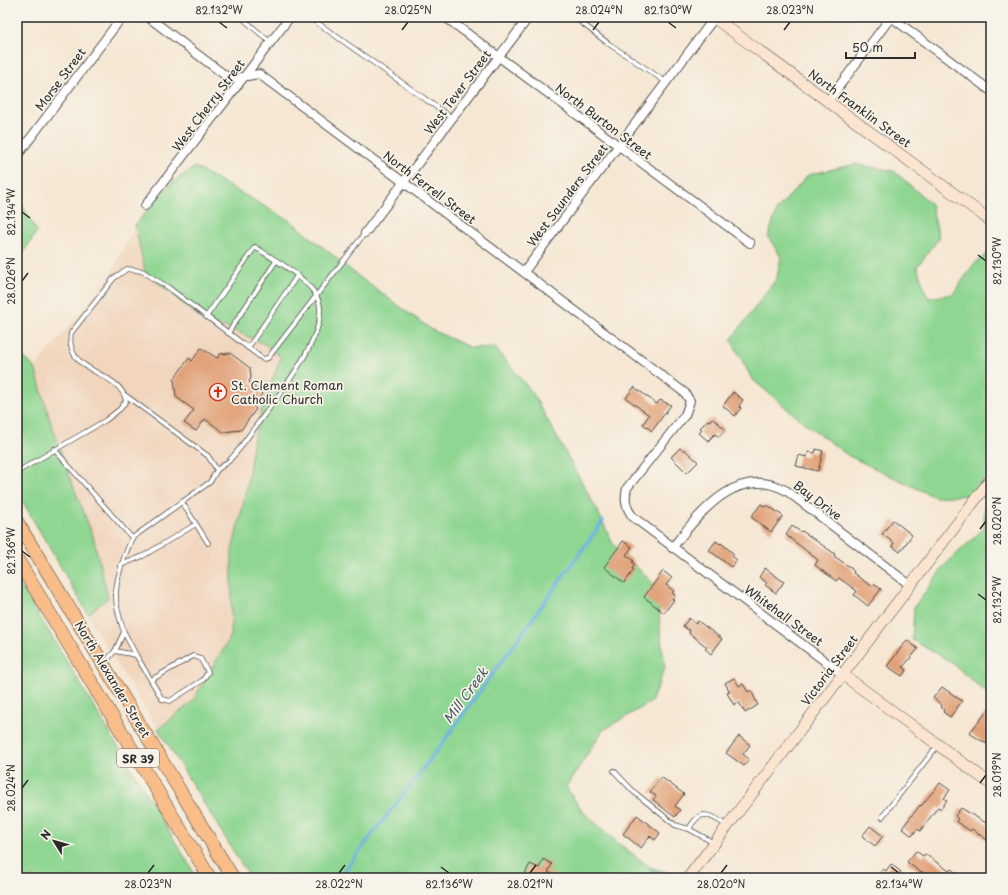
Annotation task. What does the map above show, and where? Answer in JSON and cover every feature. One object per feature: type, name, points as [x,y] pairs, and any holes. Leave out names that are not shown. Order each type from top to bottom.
[{"type":"main road","name":"North Alexander Street","points":[[17,522],[232,878]]},
{"type":"main road","name":"North Alexander Street","points":[[17,559],[210,878]]},
{"type":"main road","points":[[65,638],[89,660],[103,663]]},
{"type":"street","name":"Morse Street","points":[[17,156],[122,17]]},
{"type":"street","name":"North Ferrell Street","points":[[148,17],[230,79],[259,74],[682,390],[690,400],[688,409],[680,423],[631,481],[625,496],[626,504]]},
{"type":"street","name":"West Cherry Street","points":[[145,206],[290,17]]},
{"type":"street","name":"North Burton Street","points":[[445,17],[618,147],[750,243]]},
{"type":"street","name":"West Tever Street","points":[[365,232],[529,17]]},
{"type":"street","name":"West Saunders Street","points":[[524,272],[714,17]]},
{"type":"street","name":"North Franklin Street","points":[[714,17],[991,221]]},
{"type":"street","points":[[828,101],[891,17],[991,91]]},
{"type":"street","name":"Victoria Street","points":[[688,878],[991,479]]},
{"type":"street","name":"Bay Drive","points":[[672,548],[690,526],[718,498],[744,484],[762,482],[775,485],[787,491],[910,585]]},
{"type":"street","name":"Whitehall Street","points":[[626,504],[633,518],[672,548],[991,784]]},
{"type":"lane","points":[[241,17],[271,43]]},
{"type":"lane","points":[[309,17],[452,118]]},
{"type":"lane","points":[[574,17],[609,44],[666,82]]},
{"type":"lane","points":[[216,470],[208,456],[124,395],[113,383],[75,358],[69,343],[71,333],[114,278],[127,269],[142,271],[169,288],[263,359],[268,358],[365,232]]},
{"type":"lane","points":[[151,680],[193,656],[200,658],[208,672],[203,680],[170,701],[162,699],[136,655],[124,632],[118,613],[116,592],[121,565],[132,538],[210,482],[216,470],[229,461],[240,448],[305,356],[319,322],[319,302],[316,296],[297,276],[255,247],[206,317]]},
{"type":"lane","points":[[228,333],[276,261]]},
{"type":"lane","points":[[248,348],[297,276]]},
{"type":"lane","points":[[17,472],[120,409],[126,401],[124,395]]},
{"type":"lane","points":[[54,449],[132,538]]},
{"type":"lane","points":[[182,502],[208,543]]},
{"type":"lane","points":[[121,565],[143,556],[196,524]]},
{"type":"lane","points":[[103,663],[115,651],[124,632]]},
{"type":"lane","points":[[115,651],[136,655]]},
{"type":"lane","points":[[882,817],[938,744]]},
{"type":"lane","points":[[614,771],[634,792],[675,825],[689,829],[714,843]]},
{"type":"lane","points":[[689,829],[695,818],[700,815],[710,815],[727,826]]},
{"type":"shaded area","points":[[135,225],[145,272],[206,323],[229,328],[264,344],[281,357],[254,437],[246,492],[232,551],[231,636],[192,702],[158,729],[87,616],[108,598],[93,536],[70,478],[49,417],[35,368],[108,279]]},
{"type":"green space","points":[[855,164],[894,171],[931,204],[939,238],[917,267],[928,298],[953,294],[974,264],[991,251],[991,470],[972,495],[935,497],[849,456],[803,422],[752,379],[731,340],[777,278],[781,257],[768,237],[777,210],[808,175]]},
{"type":"green space","points":[[195,167],[292,222],[358,276],[432,330],[471,348],[494,347],[532,392],[596,508],[613,544],[658,588],[660,630],[665,668],[651,702],[603,730],[566,787],[582,811],[618,843],[650,867],[652,878],[250,878],[158,729],[192,702],[231,636],[232,551],[246,492],[254,437],[263,405],[281,357],[264,344],[229,328],[206,323],[145,272],[135,225],[170,184]]},
{"type":"green space","points":[[17,195],[37,232],[17,262]]},
{"type":"green space","points":[[17,351],[35,368],[49,417],[70,478],[93,536],[108,598],[88,614],[17,492]]},
{"type":"green space","points":[[991,488],[991,697],[951,662],[912,640],[914,607],[944,566],[984,528],[985,495]]},
{"type":"green space","points":[[17,579],[181,851],[197,878],[17,878]]},
{"type":"green space","points":[[650,867],[682,877],[652,878]]},
{"type":"building","name":"St. Clement Roman Catholic Church","points":[[201,348],[217,358],[220,354],[230,353],[250,368],[251,378],[249,382],[262,394],[253,406],[256,409],[241,430],[223,432],[205,419],[196,431],[184,423],[194,410],[176,397],[174,379],[189,358],[192,361]]},
{"type":"building","points":[[634,387],[657,404],[660,400],[671,405],[652,431],[643,424],[649,415],[626,398]]},
{"type":"building","points":[[733,392],[743,400],[739,406],[741,408],[735,416],[723,406]]},
{"type":"building","points":[[712,418],[725,429],[719,437],[715,434],[708,441],[699,433],[702,430],[700,428]]},
{"type":"building","points":[[680,448],[683,451],[684,449],[698,462],[687,473],[671,457]]},
{"type":"building","points":[[816,449],[823,451],[818,471],[796,466],[799,455],[807,457],[808,452],[815,453]]},
{"type":"building","points":[[761,504],[765,507],[767,505],[783,516],[771,532],[751,517]]},
{"type":"building","points":[[893,520],[912,535],[900,552],[892,546],[894,543],[882,534]]},
{"type":"building","points":[[792,526],[801,532],[802,531],[835,554],[834,556],[851,568],[854,572],[853,573],[864,581],[872,586],[874,584],[881,589],[868,606],[854,595],[857,591],[839,578],[836,581],[815,565],[818,560],[786,535]]},
{"type":"building","points":[[623,541],[632,547],[626,555],[634,561],[632,562],[635,564],[632,569],[634,570],[624,583],[604,567]]},
{"type":"building","points":[[716,541],[720,544],[721,543],[734,554],[732,556],[737,560],[731,567],[709,550]]},
{"type":"building","points":[[765,568],[784,582],[776,593],[765,585],[767,583],[759,577]]},
{"type":"building","points":[[663,571],[672,578],[666,585],[674,591],[672,593],[675,595],[672,599],[674,600],[664,613],[644,597]]},
{"type":"building","points":[[689,618],[696,624],[698,621],[722,639],[711,654],[705,649],[707,647],[689,633],[690,631],[683,626]]},
{"type":"building","points":[[907,640],[918,649],[903,667],[907,670],[902,676],[887,666]]},
{"type":"building","points":[[734,678],[739,686],[743,684],[748,692],[751,690],[758,705],[745,713],[739,702],[734,705],[727,693],[730,692],[725,683]]},
{"type":"building","points":[[942,687],[962,701],[950,717],[943,712],[944,710],[941,707],[942,705],[933,698]]},
{"type":"building","points":[[991,707],[991,739],[987,744],[969,733]]},
{"type":"building","points":[[739,736],[750,745],[743,754],[749,759],[744,766],[726,753]]},
{"type":"building","points":[[661,777],[684,794],[675,806],[680,810],[675,817],[653,800],[656,796],[650,792]]},
{"type":"building","points":[[940,783],[950,790],[944,798],[947,800],[941,809],[938,807],[920,831],[917,829],[912,836],[902,828]]},
{"type":"building","points":[[961,808],[991,826],[991,843],[972,829],[970,831],[956,821],[958,819],[955,816]]},
{"type":"building","points":[[637,815],[660,833],[655,840],[650,836],[641,848],[623,834]]},
{"type":"building","points":[[870,826],[883,836],[875,846],[862,836]]},
{"type":"building","points":[[916,851],[923,856],[925,854],[949,871],[951,869],[963,878],[931,878],[921,871],[920,872],[907,862]]},
{"type":"building","points":[[543,859],[552,864],[548,872],[560,878],[523,878],[530,864],[539,868]]},
{"type":"building","points":[[891,864],[901,872],[896,878],[876,878],[883,869],[886,871]]},
{"type":"waterway","name":"Mill Creek","points":[[339,878],[439,748],[603,521]]},
{"type":"place","name":"St. Clement Roman Catholic Church","points":[[218,392]]}]
